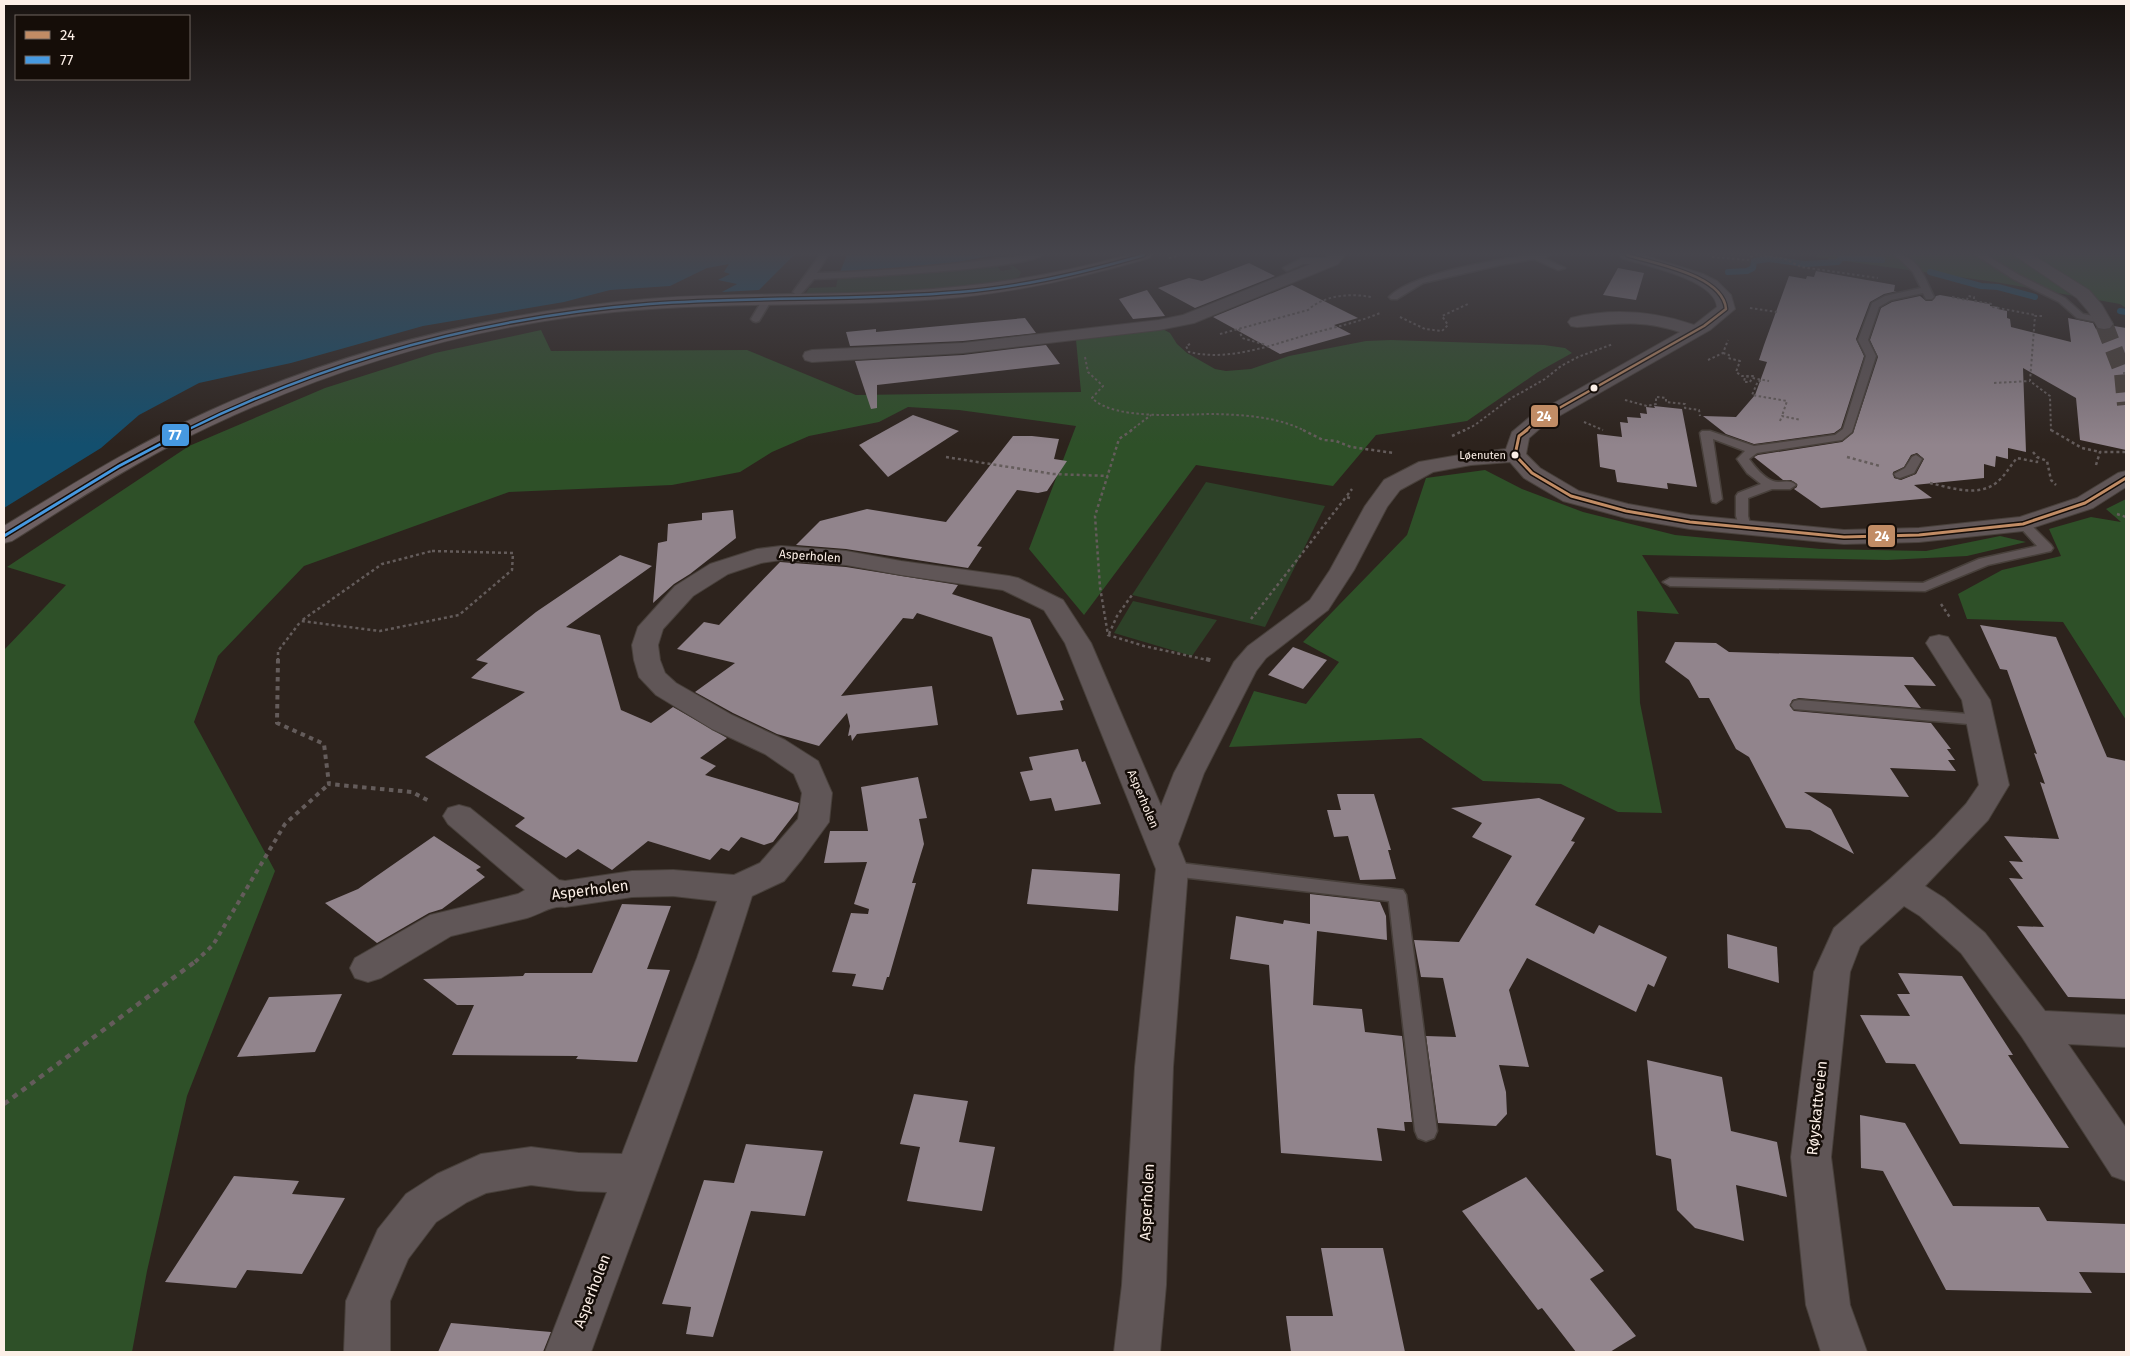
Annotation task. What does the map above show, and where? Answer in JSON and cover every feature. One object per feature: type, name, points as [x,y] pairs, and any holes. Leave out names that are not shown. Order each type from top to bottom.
[{"type":"main road","points":[[4,536],[158,444],[215,416],[335,368],[399,348],[475,329],[540,318]]},
{"type":"street","points":[[812,356],[963,348],[1159,325],[1190,318]]},
{"type":"street","points":[[1577,322],[1615,318]]},
{"type":"street","points":[[1643,318],[1674,324],[1695,331]]},
{"type":"street","points":[[1713,318],[1695,331],[1538,420],[1519,436],[1515,455],[1532,473],[1571,496],[1626,511],[1690,522],[1853,537],[1919,536],[2023,524],[2085,503],[2126,478]]},
{"type":"street","points":[[2100,318],[2102,322]]},
{"type":"street","name":"Asperholen","points":[[1137,1352],[1144,1285],[1154,1067],[1167,857],[1189,773],[1244,668],[1257,652],[1319,605],[1346,563],[1376,506],[1392,485],[1427,467],[1471,459],[1515,455]]},
{"type":"street","name":"Asperholen","points":[[368,968],[442,925],[527,905],[550,892],[565,894],[632,884],[665,883],[738,888],[772,872],[813,822],[817,792],[808,768],[775,747],[722,722],[666,689],[654,677],[647,660],[645,645],[651,627],[674,600],[698,580],[719,569],[756,556],[781,553],[846,558],[901,568],[1010,583],[1054,605],[1078,643],[1167,857]]},
{"type":"street","name":"Røyskattveien","points":[[1844,1352],[1828,1305],[1811,1157],[1832,972],[1846,938],[1902,888],[1976,812],[1994,785],[1976,700],[1939,643]]},
{"type":"street","points":[[459,816],[550,892]]},
{"type":"street","name":"Asperholen","points":[[568,1352],[636,1174],[715,958],[738,888]]},
{"type":"street","points":[[1902,888],[1932,907],[1973,943],[2035,1026],[2126,1162]]},
{"type":"street","points":[[2035,1026],[2126,1031]]},
{"type":"street","points":[[366,1352],[368,1301],[393,1244],[421,1208],[452,1188],[481,1174],[531,1166],[578,1172],[636,1174]]},
{"type":"lane","points":[[1716,499],[1706,433],[1753,450],[1838,438],[1848,430],[1871,356],[1863,340],[1870,318]]},
{"type":"lane","points":[[2088,318],[2102,322]]},
{"type":"lane","points":[[1753,450],[1743,459],[1751,470],[1770,485]]},
{"type":"lane","points":[[1900,474],[1910,470],[1916,460]]},
{"type":"lane","points":[[1745,528],[1742,516],[1742,496],[1770,485],[1790,486]]},
{"type":"lane","points":[[1670,582],[1925,587],[1984,562],[2046,548],[2023,524]]},
{"type":"lane","points":[[1799,706],[1980,720]]},
{"type":"lane","points":[[1167,857],[1397,895],[1426,1132]]},
{"type":"path","points":[[1220,334],[1278,318]]},
{"type":"path","points":[[1192,343],[1186,346],[1189,352],[1208,356],[1267,346],[1364,318]]},
{"type":"path","points":[[1402,318],[1425,329],[1442,331],[1448,325],[1444,318]]},
{"type":"path","points":[[2030,381],[2035,318]]},
{"type":"path","points":[[1450,437],[1475,425],[1508,400],[1545,379],[1561,366],[1578,357],[1617,343],[1598,321]]},
{"type":"path","points":[[1239,329],[1242,338],[1267,346]]},
{"type":"path","points":[[1067,337],[1070,343],[1085,357],[1088,372],[1103,386],[1092,398],[1099,405],[1151,415],[1217,414],[1271,419],[1290,423],[1323,440],[1336,441],[1351,447],[1380,450],[1399,455],[1392,457]]},
{"type":"path","points":[[1708,360],[1724,353],[1729,338]]},
{"type":"path","points":[[1724,353],[1729,355],[1728,358],[1740,361],[1736,372],[1742,376],[1755,376],[1745,377],[1744,382],[1750,382],[1752,378],[1769,381],[1758,381],[1752,395],[1787,401],[1782,416]]},
{"type":"path","points":[[1994,383],[2030,381],[2050,396],[2051,431],[2082,448],[2100,452],[2126,452]]},
{"type":"path","points":[[1617,398],[1647,406],[1656,404],[1656,397],[1666,398],[1666,402],[1685,404],[1685,408],[1699,410],[1700,415]]},
{"type":"path","points":[[1108,635],[1100,587],[1095,516],[1119,439],[1151,415]]},
{"type":"path","points":[[1579,420],[1603,430]]},
{"type":"path","points":[[2032,452],[2037,457],[2047,461],[2051,480],[2059,489]]},
{"type":"path","points":[[2095,468],[2100,452]]},
{"type":"path","points":[[946,456],[1053,474],[1108,476]]},
{"type":"path","points":[[1939,485],[1962,489],[1984,489],[1996,483],[2016,458],[2036,462],[2037,457]]},
{"type":"path","points":[[1849,458],[1880,466]]},
{"type":"path","points":[[1251,628],[1251,619],[1356,485]]},
{"type":"path","points":[[1346,497],[1376,506]]},
{"type":"path","points":[[301,621],[380,631],[459,615],[512,570],[513,553],[432,551],[382,564],[301,621],[278,651],[277,723],[324,744],[329,784]]},
{"type":"path","points":[[1925,587],[1952,619],[1939,643]]},
{"type":"path","points":[[1108,635],[1117,616],[1132,595]]},
{"type":"path","points":[[1078,643],[1108,635],[1144,646],[1244,668]]},
{"type":"path","points":[[4,1104],[188,968],[213,945],[285,824],[329,784],[412,792],[459,816]]},
{"type":"green space","points":[[1161,328],[1170,333],[1177,344],[1187,353],[1215,369],[1226,371],[1251,369],[1289,356],[1366,341],[1391,340],[1544,345],[1565,348],[1572,353],[1538,372],[1467,421],[1376,435],[1333,486],[1196,465],[1084,615],[1029,549],[1076,426],[959,410],[908,407],[879,422],[809,436],[772,452],[740,472],[672,485],[509,492],[304,566],[218,656],[194,722],[275,871],[187,1096],[147,1271],[132,1352],[4,1352],[4,650],[66,585],[7,567],[189,446],[325,388],[435,353],[541,330],[551,351],[747,350],[856,395],[1081,392],[1076,340]]},
{"type":"green space","points":[[1485,470],[1522,489],[1583,512],[1675,535],[1821,549],[1926,551],[2000,536],[2026,542],[1967,556],[1887,560],[1642,555],[1679,614],[1637,611],[1640,703],[1662,813],[1618,812],[1561,784],[1483,781],[1421,738],[1229,747],[1254,691],[1306,704],[1339,662],[1303,642],[1407,535],[1426,478]]},
{"type":"green space","points":[[1206,482],[1325,506],[1265,627],[1132,595]]},
{"type":"green space","points":[[2126,499],[2126,720],[2063,622],[1967,619],[1958,594],[2002,570],[2061,556],[2049,529],[2091,517],[2121,522],[2106,509]]},
{"type":"green space","points":[[1133,601],[1217,620],[1192,656],[1114,633]]},
{"type":"water","points":[[4,318],[468,318],[423,326],[291,363],[199,383],[139,415],[101,448],[4,508]]},
{"type":"building","points":[[1025,318],[1036,333],[963,341],[850,346],[846,332],[876,329],[876,332]]},
{"type":"building","points":[[1215,318],[1357,318],[1334,325],[1351,334],[1280,354]]},
{"type":"building","points":[[1774,318],[1864,318],[1856,339],[1864,356],[1841,428],[1834,433],[1754,444],[1726,434],[1703,416],[1736,417],[1755,395],[1767,362],[1759,360]]},
{"type":"building","points":[[1877,318],[2008,318],[2010,319],[2011,327],[2071,342],[2068,318],[2093,323],[2096,329],[2104,331],[2110,330],[2114,326],[2126,328],[2126,450],[2080,440],[2076,398],[2023,368],[2026,452],[2008,448],[2008,459],[1996,456],[1995,467],[1984,464],[1984,478],[1914,485],[1932,498],[1821,508],[1794,489],[1797,487],[1797,484],[1791,480],[1783,480],[1754,457],[1842,442],[1853,433],[1878,357],[1870,340]],"holes":[[[1917,453],[1924,459],[1916,474],[1901,480],[1894,478],[1893,472],[1904,467],[1911,455]]]},
{"type":"building","points":[[1046,345],[1060,364],[877,385],[877,408],[871,409],[855,361],[963,355]]},
{"type":"building","points":[[1654,406],[1682,409],[1697,487],[1667,483],[1668,489],[1617,482],[1615,470],[1600,467],[1597,434],[1622,437],[1620,422],[1628,423],[1627,417],[1641,418],[1640,413],[1647,414],[1646,407],[1655,408]]},
{"type":"building","points":[[913,415],[959,431],[888,477],[859,445]]},
{"type":"building","points":[[1013,436],[1059,439],[1054,459],[1067,461],[1047,491],[1038,493],[1017,490],[977,546],[982,547],[968,568],[846,549],[796,545],[820,521],[867,509],[946,522]]},
{"type":"building","points":[[733,510],[736,538],[690,574],[674,584],[653,603],[658,543],[667,541],[668,524],[702,520],[702,513]]},
{"type":"building","points":[[620,555],[652,566],[566,627],[600,635],[621,710],[651,723],[673,707],[727,738],[700,758],[716,766],[705,775],[799,803],[797,811],[773,842],[764,845],[741,837],[729,851],[721,848],[710,860],[648,841],[612,870],[578,849],[566,858],[515,826],[525,818],[425,757],[525,692],[471,678],[488,663],[476,660],[536,612]]},
{"type":"building","points":[[780,562],[846,567],[958,585],[952,594],[1030,619],[1064,700],[1060,701],[1063,710],[1017,715],[992,637],[917,613],[913,619],[903,618],[841,696],[932,686],[938,725],[857,734],[852,741],[851,735],[848,736],[850,726],[847,713],[819,746],[777,734],[733,713],[695,692],[735,663],[677,649],[704,622],[719,625]]},
{"type":"building","points":[[1980,625],[2056,637],[2107,757],[2126,761],[2126,999],[2068,997],[2017,926],[2044,927],[2009,878],[2023,879],[2009,861],[2023,862],[2004,836],[2059,839],[2040,782],[2045,784],[2034,753],[2037,754],[2007,670],[2000,669]]},
{"type":"building","points":[[1675,642],[1716,643],[1729,652],[1913,657],[1936,686],[1904,685],[1921,708],[1799,698],[1792,700],[1790,706],[1794,711],[1931,723],[1951,749],[1947,749],[1955,760],[1948,760],[1956,771],[1890,768],[1909,797],[1804,792],[1831,809],[1854,854],[1810,830],[1786,828],[1749,757],[1736,749],[1709,698],[1699,698],[1689,680],[1665,662]]},
{"type":"building","points":[[1293,647],[1327,660],[1303,689],[1268,675]]},
{"type":"building","points":[[1078,749],[1082,762],[1085,761],[1101,804],[1055,811],[1051,798],[1030,801],[1020,772],[1033,770],[1029,757]]},
{"type":"building","points":[[918,777],[927,818],[919,819],[924,844],[912,883],[916,883],[889,977],[887,977],[883,990],[852,986],[856,974],[832,972],[851,913],[868,914],[869,909],[854,904],[867,862],[824,863],[830,831],[868,831],[861,787]]},
{"type":"building","points":[[1337,794],[1374,794],[1391,850],[1388,850],[1396,879],[1360,880],[1348,836],[1334,837],[1327,810],[1341,810]]},
{"type":"building","points":[[1539,798],[1585,818],[1571,841],[1575,842],[1535,905],[1594,934],[1599,925],[1667,957],[1654,987],[1648,984],[1636,1012],[1527,958],[1509,990],[1529,1067],[1499,1065],[1506,1092],[1507,1114],[1496,1126],[1438,1123],[1426,1036],[1456,1037],[1443,978],[1421,977],[1414,940],[1459,942],[1512,856],[1472,837],[1482,823],[1451,808]]},
{"type":"building","points":[[434,836],[481,867],[476,870],[485,877],[442,909],[429,913],[377,943],[325,903],[358,889]]},
{"type":"building","points":[[1032,869],[1120,874],[1118,911],[1027,904]]},
{"type":"building","points":[[1310,894],[1380,902],[1386,916],[1387,940],[1317,931],[1313,1005],[1362,1009],[1365,1032],[1402,1036],[1412,1122],[1404,1122],[1405,1131],[1377,1128],[1382,1161],[1281,1153],[1269,965],[1230,959],[1236,916],[1283,924],[1284,920],[1310,924]]},
{"type":"building","points":[[622,904],[671,906],[647,969],[670,970],[637,1062],[576,1059],[578,1056],[452,1055],[474,1005],[457,1005],[423,979],[523,976],[525,973],[592,973]]},
{"type":"building","points":[[1727,934],[1777,947],[1779,983],[1728,968]]},
{"type":"building","points":[[1898,973],[1962,976],[2013,1055],[2008,1055],[2069,1148],[1960,1144],[1915,1064],[1886,1063],[1860,1015],[1910,1016],[1897,994],[1910,994]]},
{"type":"building","points":[[342,994],[315,1052],[237,1057],[269,997]]},
{"type":"building","points":[[1647,1060],[1722,1077],[1731,1131],[1777,1142],[1787,1197],[1736,1185],[1744,1241],[1695,1228],[1677,1210],[1671,1159],[1656,1155]]},
{"type":"building","points":[[914,1094],[968,1101],[959,1142],[995,1147],[982,1211],[907,1201],[920,1147],[900,1144]]},
{"type":"building","points":[[1860,1115],[1905,1123],[1953,1206],[2039,1207],[2047,1221],[2126,1224],[2126,1273],[2079,1272],[2092,1293],[1946,1290],[1883,1171],[1861,1168]]},
{"type":"building","points":[[746,1144],[823,1151],[805,1216],[751,1211],[713,1337],[686,1334],[691,1307],[662,1304],[704,1180],[734,1183]]},
{"type":"building","points":[[234,1176],[299,1181],[292,1194],[345,1198],[302,1274],[247,1270],[236,1288],[165,1282]]},
{"type":"building","points":[[1526,1177],[1604,1271],[1590,1279],[1636,1336],[1610,1352],[1576,1352],[1542,1308],[1538,1310],[1462,1211]]},
{"type":"building","points":[[1321,1248],[1383,1248],[1405,1352],[1291,1352],[1286,1316],[1333,1316]]},
{"type":"building","points":[[451,1323],[551,1332],[543,1352],[438,1352]]},
{"type":"tunnel","points":[[2104,324],[2123,373],[2126,405]]},
{"type":"transit line","name":"77","points":[[4,536],[80,488],[158,444],[216,415],[275,390],[336,367],[397,348],[460,332],[528,318]]},
{"type":"transit line","name":"24","points":[[1714,318],[1704,326],[1538,420],[1519,436],[1515,455],[1532,473],[1571,496],[1626,511],[1690,522],[1844,537],[1919,535],[2023,524],[2085,503],[2126,478]]},
{"type":"place","name":"Løenuten","points":[[1515,455]]}]
